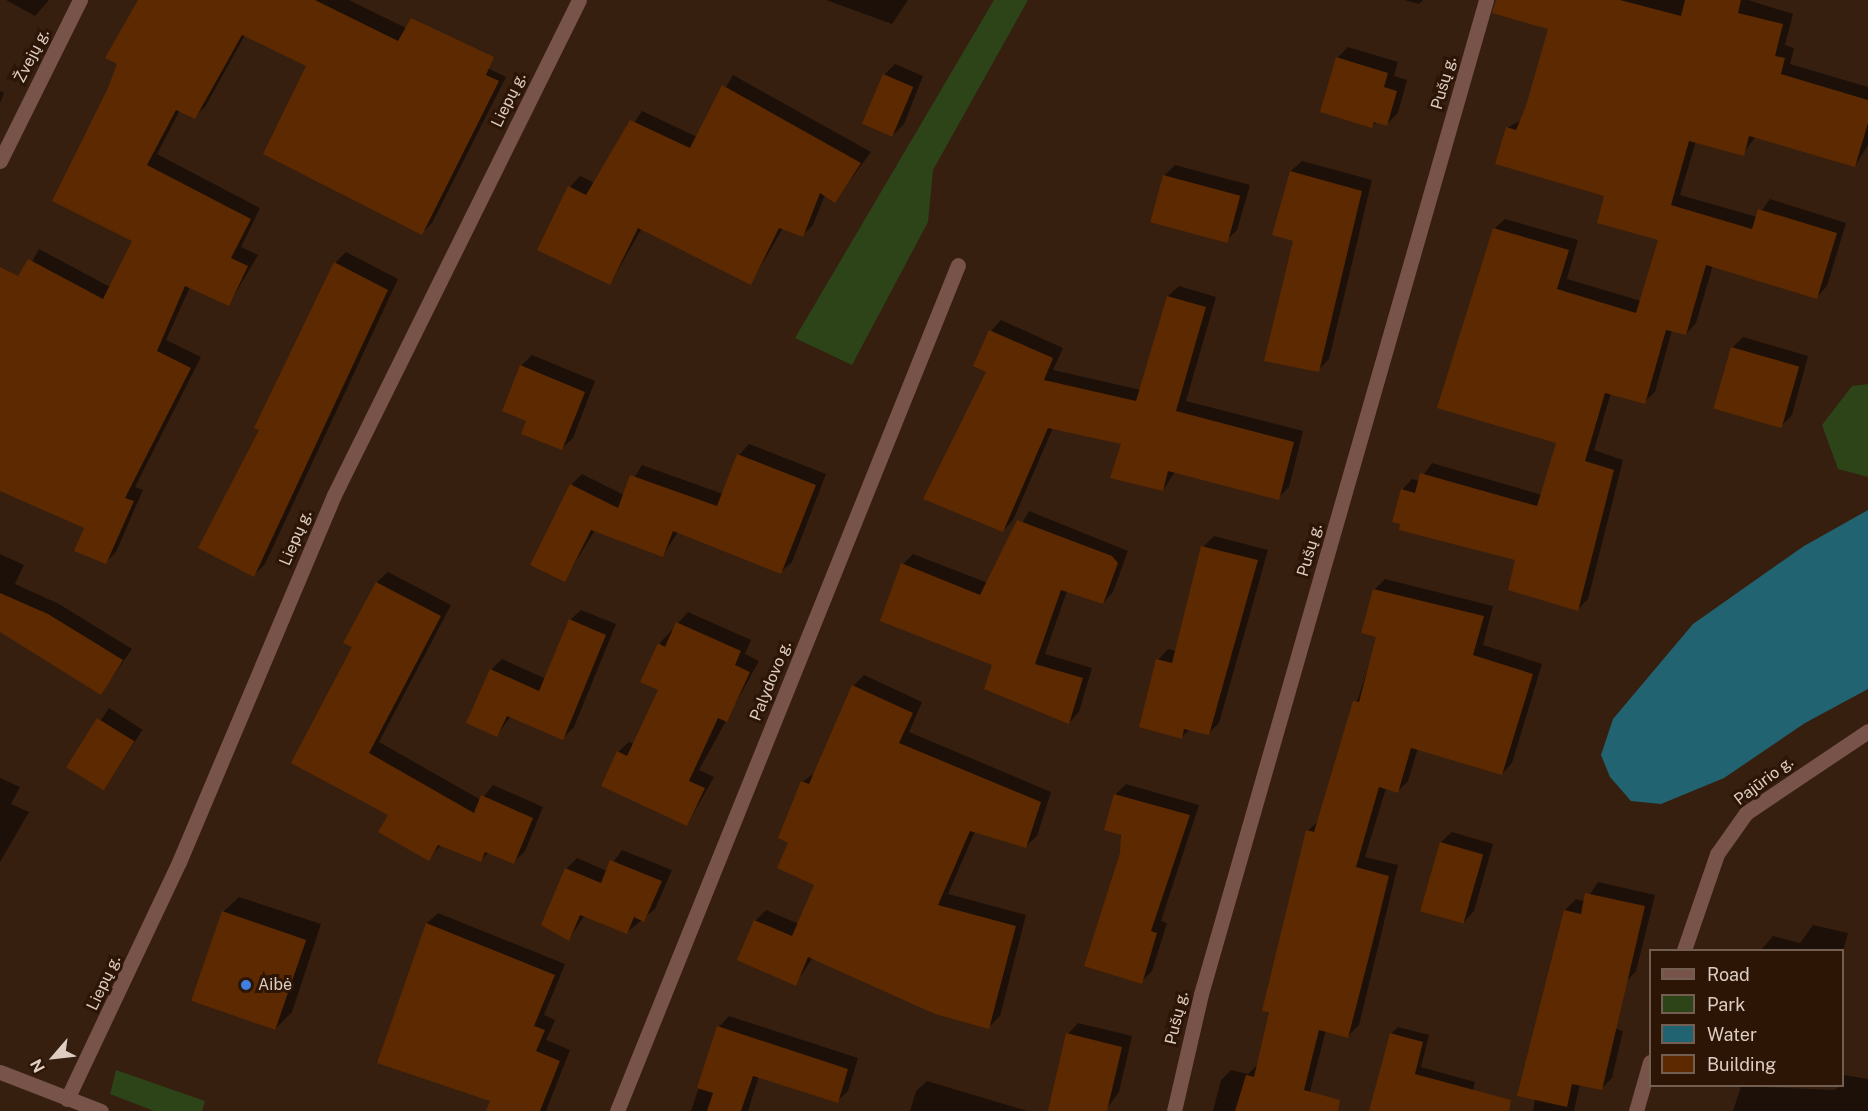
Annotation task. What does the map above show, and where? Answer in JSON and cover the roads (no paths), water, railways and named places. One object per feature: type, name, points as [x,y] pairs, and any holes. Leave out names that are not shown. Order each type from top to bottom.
[{"type":"street","name":"Žvejų g.","points":[[0,160],[80,0]]},
{"type":"street","name":"Liepų g.","points":[[67,1099],[180,862],[334,495],[579,0]]},
{"type":"street","name":"Pušų g.","points":[[1174,1111],[1201,994],[1486,0]]},
{"type":"street","name":"Palydovo g.","points":[[617,1111],[958,265]]},
{"type":"street","name":"Pajūrio g.","points":[[1685,949],[1717,854],[1746,813],[1868,731]]},
{"type":"street","points":[[1636,1111],[1649,1066]]},
{"type":"street","points":[[0,1072],[101,1111]]},
{"type":"water","points":[[1868,510],[1868,689],[1805,723],[1724,778],[1661,804],[1631,801],[1610,777],[1601,755],[1613,719],[1693,624],[1804,546]]},
{"type":"place","name":"Aibė","points":[[246,985]]}]
